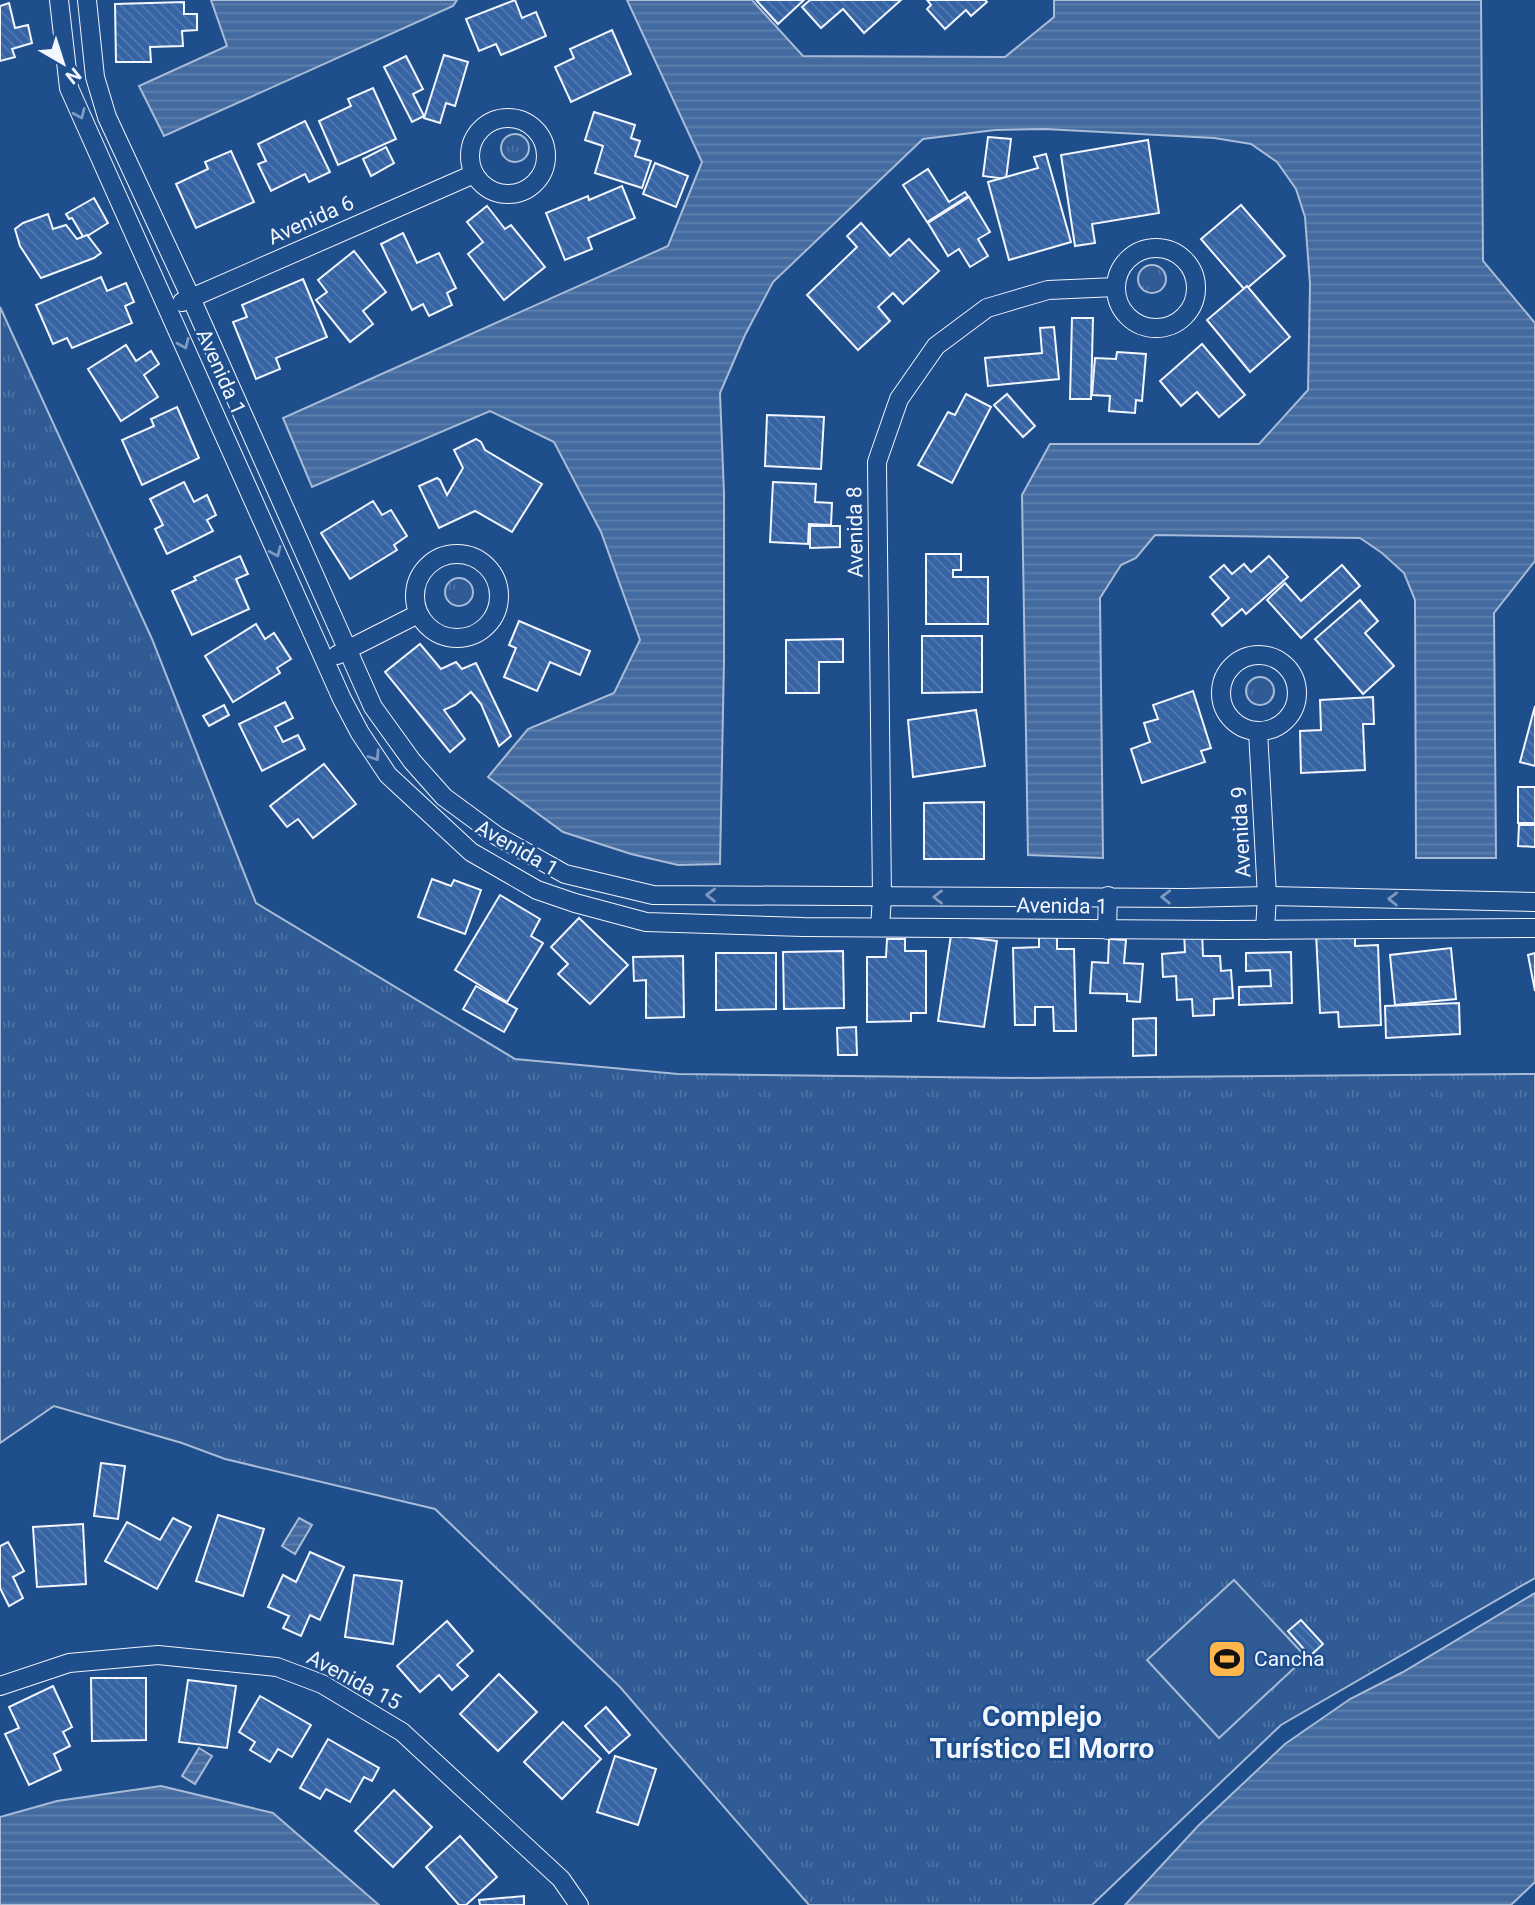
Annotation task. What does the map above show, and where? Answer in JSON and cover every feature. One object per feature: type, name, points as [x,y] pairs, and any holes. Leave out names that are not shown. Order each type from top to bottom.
[{"type":"street","name":"Avenida 1","points":[[60,0],[69,88],[325,661],[360,733],[388,775],[471,852],[537,890],[646,922],[1107,930],[1535,928]]},
{"type":"street","name":"Avenida 1","points":[[87,0],[95,77],[107,117],[191,298],[373,707],[412,761],[444,797],[497,836],[565,874],[653,895],[1267,896],[1535,902]]},
{"type":"street","points":[[516,118],[536,128],[542,137],[546,148],[544,169],[531,186],[510,194],[499,193],[489,190],[474,174],[469,153],[472,142],[485,125],[495,119],[516,118]]},
{"type":"street","name":"Avenida 6","points":[[167,308],[474,174]]},
{"type":"street","points":[[1163,248],[1183,258],[1195,277],[1195,300],[1189,311],[1172,325],[1161,328],[1138,324],[1129,318],[1121,309],[1115,287],[1117,276],[1130,257],[1140,251],[1163,248]]},
{"type":"street","name":"Avenida 8","points":[[880,928],[882,897],[877,462],[899,399],[936,346],[987,308],[1048,290],[1115,287]]},
{"type":"street","points":[[450,554],[472,556],[482,561],[496,578],[499,600],[497,611],[484,629],[475,635],[453,638],[442,635],[432,631],[418,614],[415,603],[417,581],[430,563],[439,557],[450,554]]},
{"type":"street","points":[[325,661],[418,614]]},
{"type":"street","points":[[1260,654],[1280,661],[1288,668],[1297,688],[1296,699],[1287,718],[1269,729],[1258,731],[1247,729],[1229,718],[1221,698],[1221,687],[1230,667],[1249,656],[1260,654]]},
{"type":"street","name":"Avenida 9","points":[[1258,731],[1267,896],[1265,930]]},
{"type":"street","points":[[575,903],[586,878]]},
{"type":"street","points":[[1107,930],[1108,896]]},
{"type":"street","points":[[1440,929],[1441,900]]},
{"type":"street","name":"Avenida 15","points":[[0,1686],[69,1662],[158,1654],[277,1667],[311,1679],[361,1705],[402,1732],[561,1879],[579,1905]]},
{"type":"green space","points":[[515,134],[525,138],[529,148],[525,158],[515,162],[505,158],[501,148],[505,138]]},
{"type":"green space","points":[[1152,265],[1162,269],[1166,279],[1162,289],[1152,293],[1142,289],[1138,279],[1142,269]]},
{"type":"green space","points":[[0,307],[152,639],[256,903],[515,1059],[678,1074],[1027,1078],[1535,1074],[1535,1578],[1281,1725],[1092,1905],[809,1905],[620,1687],[435,1509],[225,1459],[182,1443],[54,1406],[0,1443]]},
{"type":"green space","points":[[459,578],[469,582],[473,592],[469,602],[459,606],[449,602],[445,592],[449,582]]},
{"type":"green space","points":[[1260,677],[1270,681],[1274,691],[1270,701],[1260,705],[1250,701],[1246,691],[1250,681]]},
{"type":"shaded area","points":[[211,0],[457,0],[453,6],[164,136],[139,86],[227,46]]},
{"type":"shaded area","points":[[627,0],[752,0],[803,56],[1005,57],[1054,17],[1054,0],[1481,0],[1483,261],[1535,323],[1535,561],[1494,613],[1496,858],[1416,858],[1415,600],[1404,573],[1360,538],[1155,535],[1136,558],[1121,565],[1100,598],[1103,858],[1028,855],[1022,495],[1050,444],[1259,444],[1308,390],[1310,284],[1305,217],[1296,189],[1277,162],[1251,144],[1214,138],[1045,129],[995,130],[923,139],[773,282],[745,335],[720,393],[724,494],[724,660],[720,864],[678,865],[631,854],[563,832],[488,777],[528,729],[614,693],[640,640],[601,532],[554,442],[490,411],[312,487],[283,418],[668,246],[702,162]]},
{"type":"shaded area","points":[[299,1518],[312,1525],[295,1554],[282,1546]]},
{"type":"shaded area","name":"Cancha","points":[[1234,1580],[1306,1657],[1219,1738],[1147,1660]]},
{"type":"shaded area","points":[[1535,1593],[1535,1882],[1511,1905],[1125,1905],[1198,1826],[1285,1744],[1350,1699],[1403,1672]]},
{"type":"shaded area","points":[[199,1748],[212,1756],[195,1784],[182,1776]]},
{"type":"shaded area","points":[[161,1786],[273,1813],[379,1905],[0,1905],[0,1817],[57,1801]]},
{"type":"building","points":[[515,0],[522,18],[536,12],[546,36],[501,55],[496,44],[479,51],[466,19]]},
{"type":"building","points":[[756,0],[804,0],[778,24]]},
{"type":"building","points":[[810,0],[901,0],[864,33],[843,9],[821,28],[802,7]]},
{"type":"building","points":[[927,0],[987,2],[971,16],[966,10],[945,29],[927,9],[931,5]]},
{"type":"building","points":[[184,2],[184,14],[197,14],[197,30],[182,31],[183,46],[150,47],[151,62],[116,62],[115,4]]},
{"type":"building","points":[[9,3],[15,28],[28,25],[32,43],[12,49],[15,57],[0,61],[0,6]]},
{"type":"building","points":[[612,30],[631,74],[571,102],[555,67],[574,58],[570,49]]},
{"type":"building","points":[[444,55],[468,62],[455,106],[446,103],[440,123],[424,118]]},
{"type":"building","points":[[406,56],[423,89],[413,94],[424,116],[412,122],[384,67]]},
{"type":"building","points":[[373,88],[396,139],[338,165],[319,121],[351,106],[348,99]]},
{"type":"building","points":[[594,112],[635,125],[631,138],[640,141],[635,156],[651,161],[642,188],[595,173],[603,146],[585,140]]},
{"type":"building","points":[[305,121],[330,172],[309,182],[305,174],[271,191],[258,164],[266,161],[258,144]]},
{"type":"building","points":[[988,137],[1011,139],[1006,179],[983,176]]},
{"type":"building","points":[[1148,140],[1159,213],[1092,224],[1095,243],[1075,246],[1061,155]]},
{"type":"building","points":[[386,147],[394,163],[371,176],[363,159]]},
{"type":"building","points":[[231,151],[254,202],[196,228],[176,184],[208,169],[205,162]]},
{"type":"building","points":[[1046,154],[1071,242],[1009,260],[988,182],[1038,168],[1034,157]]},
{"type":"building","points":[[655,163],[688,176],[676,207],[643,194]]},
{"type":"building","points":[[928,169],[949,202],[965,192],[968,196],[927,222],[903,185]]},
{"type":"building","points":[[622,186],[635,218],[588,238],[592,249],[565,260],[546,213],[588,196],[589,200]]},
{"type":"building","points":[[969,197],[990,232],[978,239],[988,256],[970,267],[959,249],[948,256],[928,223]]},
{"type":"building","points":[[94,198],[108,223],[84,238],[72,218],[69,219],[66,214]]},
{"type":"building","points":[[1241,205],[1285,256],[1245,290],[1201,239]]},
{"type":"building","points":[[487,206],[505,229],[511,225],[545,267],[504,300],[468,254],[483,242],[467,222]]},
{"type":"building","points":[[48,214],[53,229],[66,225],[77,239],[87,235],[101,253],[41,278],[20,246],[15,229],[23,223]]},
{"type":"building","points":[[861,223],[890,256],[909,239],[939,271],[903,304],[893,293],[878,307],[890,321],[858,350],[807,295],[857,247],[847,236]]},
{"type":"building","points":[[403,233],[417,263],[439,253],[456,288],[447,293],[452,305],[429,316],[423,304],[412,310],[381,244]]},
{"type":"building","points":[[354,251],[386,292],[363,311],[373,324],[350,342],[316,300],[327,292],[318,280]]},
{"type":"building","points":[[101,277],[107,291],[126,283],[134,302],[125,306],[132,323],[72,348],[67,338],[53,344],[36,305]]},
{"type":"building","points":[[303,279],[327,337],[276,358],[280,369],[256,379],[233,322],[247,317],[242,305]]},
{"type":"building","points":[[1247,286],[1290,337],[1250,372],[1207,320]]},
{"type":"building","points":[[1072,318],[1093,318],[1091,399],[1070,399]]},
{"type":"building","points":[[1054,327],[1059,379],[988,386],[985,358],[1042,353],[1040,328]]},
{"type":"building","points":[[1202,344],[1245,395],[1219,417],[1197,392],[1181,406],[1160,381]]},
{"type":"building","points":[[126,345],[136,361],[151,351],[159,364],[144,375],[158,397],[121,421],[88,369]]},
{"type":"building","points":[[1117,352],[1146,354],[1142,401],[1136,400],[1135,413],[1109,411],[1110,396],[1092,395],[1095,358],[1116,359]]},
{"type":"building","points":[[966,394],[991,407],[952,483],[918,465],[948,412],[955,415]]},
{"type":"building","points":[[1007,394],[1035,426],[1023,437],[994,405]]},
{"type":"building","points":[[177,407],[199,458],[142,485],[122,440],[154,426],[151,419]]},
{"type":"building","points":[[767,415],[824,417],[821,469],[765,466]]},
{"type":"building","points":[[476,439],[485,450],[542,484],[512,532],[475,511],[439,528],[419,486],[437,478],[447,495],[463,468],[454,450]]},
{"type":"building","points":[[184,482],[194,502],[207,495],[216,515],[207,520],[213,531],[167,554],[155,529],[163,525],[150,499]]},
{"type":"building","points":[[773,482],[816,484],[815,502],[832,503],[831,525],[809,524],[808,544],[770,542]]},
{"type":"building","points":[[373,501],[382,515],[391,510],[407,536],[394,545],[397,550],[350,579],[321,533]]},
{"type":"building","points":[[810,526],[840,526],[840,547],[810,548]]},
{"type":"building","points":[[926,554],[961,554],[961,570],[953,570],[953,577],[988,577],[988,624],[926,624]]},
{"type":"building","points":[[240,556],[248,574],[236,579],[249,609],[192,635],[172,591],[196,580],[194,577]]},
{"type":"building","points":[[1269,556],[1288,577],[1246,614],[1242,609],[1222,626],[1212,614],[1229,598],[1210,577],[1224,565],[1232,574],[1244,564],[1251,572]]},
{"type":"building","points":[[1342,565],[1360,586],[1301,638],[1267,600],[1285,583],[1301,601]]},
{"type":"building","points":[[1360,600],[1378,621],[1365,633],[1394,666],[1363,694],[1315,639]]},
{"type":"building","points":[[519,621],[590,651],[580,675],[550,662],[537,691],[504,677],[516,648],[509,645]]},
{"type":"building","points":[[256,624],[265,639],[274,633],[291,659],[277,668],[280,673],[233,702],[205,656]]},
{"type":"building","points":[[922,636],[982,636],[982,692],[922,693]]},
{"type":"building","points":[[843,639],[843,662],[819,662],[819,693],[786,693],[786,640]]},
{"type":"building","points":[[420,644],[441,669],[456,662],[462,669],[476,663],[511,736],[499,746],[481,704],[471,692],[444,710],[465,739],[450,752],[385,672]]},
{"type":"building","points":[[1193,691],[1211,748],[1201,751],[1205,762],[1142,783],[1131,749],[1150,742],[1144,723],[1158,719],[1153,705]]},
{"type":"building","points":[[1373,697],[1374,724],[1363,724],[1365,770],[1301,773],[1300,731],[1321,730],[1320,700]]},
{"type":"building","points":[[285,702],[293,718],[275,727],[283,742],[298,735],[305,749],[262,771],[239,724]]},
{"type":"building","points":[[224,705],[229,715],[209,726],[203,716]]},
{"type":"building","points":[[1535,706],[1535,766],[1520,762]]},
{"type":"building","points":[[976,710],[985,766],[913,777],[908,720]]},
{"type":"building","points":[[324,764],[356,804],[313,838],[298,819],[287,827],[270,806]]},
{"type":"building","points":[[1518,787],[1535,787],[1535,823],[1518,823]]},
{"type":"building","points":[[984,802],[984,859],[924,859],[924,803]]},
{"type":"building","points":[[1519,825],[1535,825],[1535,847],[1518,846]]},
{"type":"building","points":[[432,879],[451,886],[454,880],[481,890],[465,934],[418,917]]},
{"type":"building","points":[[500,895],[540,919],[531,936],[543,943],[507,1002],[455,970]]},
{"type":"building","points":[[579,918],[628,965],[590,1004],[558,974],[568,964],[551,947]]},
{"type":"building","points":[[1202,931],[1203,956],[1220,956],[1221,971],[1231,970],[1233,998],[1214,999],[1214,1015],[1193,1016],[1192,999],[1177,1000],[1176,976],[1163,977],[1162,954],[1185,952],[1184,932]]},
{"type":"building","points":[[1355,931],[1355,946],[1378,945],[1381,1025],[1339,1027],[1338,1012],[1320,1013],[1316,933]]},
{"type":"building","points":[[1057,933],[1057,949],[1074,949],[1076,1031],[1054,1031],[1053,1007],[1035,1007],[1035,1025],[1015,1025],[1013,948],[1039,947],[1039,934]]},
{"type":"building","points":[[951,935],[997,941],[984,1027],[938,1021]]},
{"type":"building","points":[[887,939],[905,939],[905,951],[926,951],[926,1013],[911,1013],[911,1021],[867,1022],[867,957],[886,957]]},
{"type":"building","points":[[1109,939],[1126,940],[1124,963],[1143,964],[1140,1002],[1127,1001],[1127,994],[1090,993],[1092,962],[1108,963]]},
{"type":"building","points":[[1451,948],[1456,999],[1395,1005],[1390,955]]},
{"type":"building","points":[[843,951],[844,1008],[784,1009],[783,952]]},
{"type":"building","points":[[1291,952],[1292,1003],[1239,1005],[1239,987],[1271,986],[1270,970],[1246,971],[1246,953]]},
{"type":"building","points":[[716,953],[776,953],[776,1009],[716,1010]]},
{"type":"building","points":[[1535,953],[1535,991],[1528,955]]},
{"type":"building","points":[[683,956],[684,1017],[646,1018],[646,980],[634,981],[633,957]]},
{"type":"building","points":[[476,986],[517,1009],[504,1032],[463,1009]]},
{"type":"building","points":[[1459,1003],[1460,1034],[1386,1038],[1385,1006]]},
{"type":"building","points":[[1156,1018],[1156,1055],[1133,1056],[1133,1019]]},
{"type":"building","points":[[856,1027],[857,1055],[838,1055],[837,1028]]},
{"type":"building","points":[[101,1463],[125,1466],[118,1519],[94,1516]]},
{"type":"building","points":[[218,1515],[264,1529],[243,1596],[196,1581]]},
{"type":"building","points":[[173,1518],[191,1527],[157,1589],[105,1561],[127,1522],[160,1540]]},
{"type":"building","points":[[83,1524],[86,1584],[37,1587],[33,1527]]},
{"type":"building","points":[[8,1542],[24,1571],[13,1577],[23,1598],[9,1606],[0,1588],[0,1546]]},
{"type":"building","points":[[310,1552],[344,1567],[320,1620],[310,1615],[301,1636],[283,1628],[289,1616],[268,1607],[283,1575],[296,1582]]},
{"type":"building","points":[[354,1575],[402,1581],[393,1644],[345,1637]]},
{"type":"building","points":[[1301,1620],[1323,1644],[1310,1656],[1288,1631]]},
{"type":"building","points":[[447,1621],[473,1651],[457,1665],[468,1676],[452,1690],[439,1675],[420,1692],[397,1666]]},
{"type":"building","points":[[499,1674],[537,1712],[498,1751],[460,1714]]},
{"type":"building","points":[[91,1678],[146,1678],[146,1740],[92,1741]]},
{"type":"building","points":[[188,1680],[236,1686],[227,1748],[179,1742]]},
{"type":"building","points":[[53,1686],[72,1727],[63,1732],[70,1746],[54,1754],[61,1770],[29,1785],[5,1734],[19,1728],[9,1707]]},
{"type":"building","points":[[260,1696],[311,1725],[292,1757],[278,1749],[270,1762],[250,1750],[255,1742],[239,1732]]},
{"type":"building","points":[[606,1707],[630,1735],[609,1753],[585,1726]]},
{"type":"building","points":[[563,1722],[601,1759],[562,1799],[524,1762]]},
{"type":"building","points":[[328,1739],[379,1768],[372,1781],[364,1777],[350,1802],[326,1789],[320,1799],[300,1788]]},
{"type":"building","points":[[615,1756],[656,1769],[638,1825],[597,1812]]},
{"type":"building","points":[[394,1790],[432,1827],[393,1867],[355,1831]]},
{"type":"building","points":[[460,1836],[497,1877],[466,1905],[459,1905],[426,1867]]},
{"type":"building","points":[[524,1896],[524,1905],[480,1905],[479,1900]]},
{"type":"place","name":"Cancha","points":[[1227,1659]]},
{"type":"district","name":"Complejo Turístico El Morro","points":[[1042,1732]]}]
